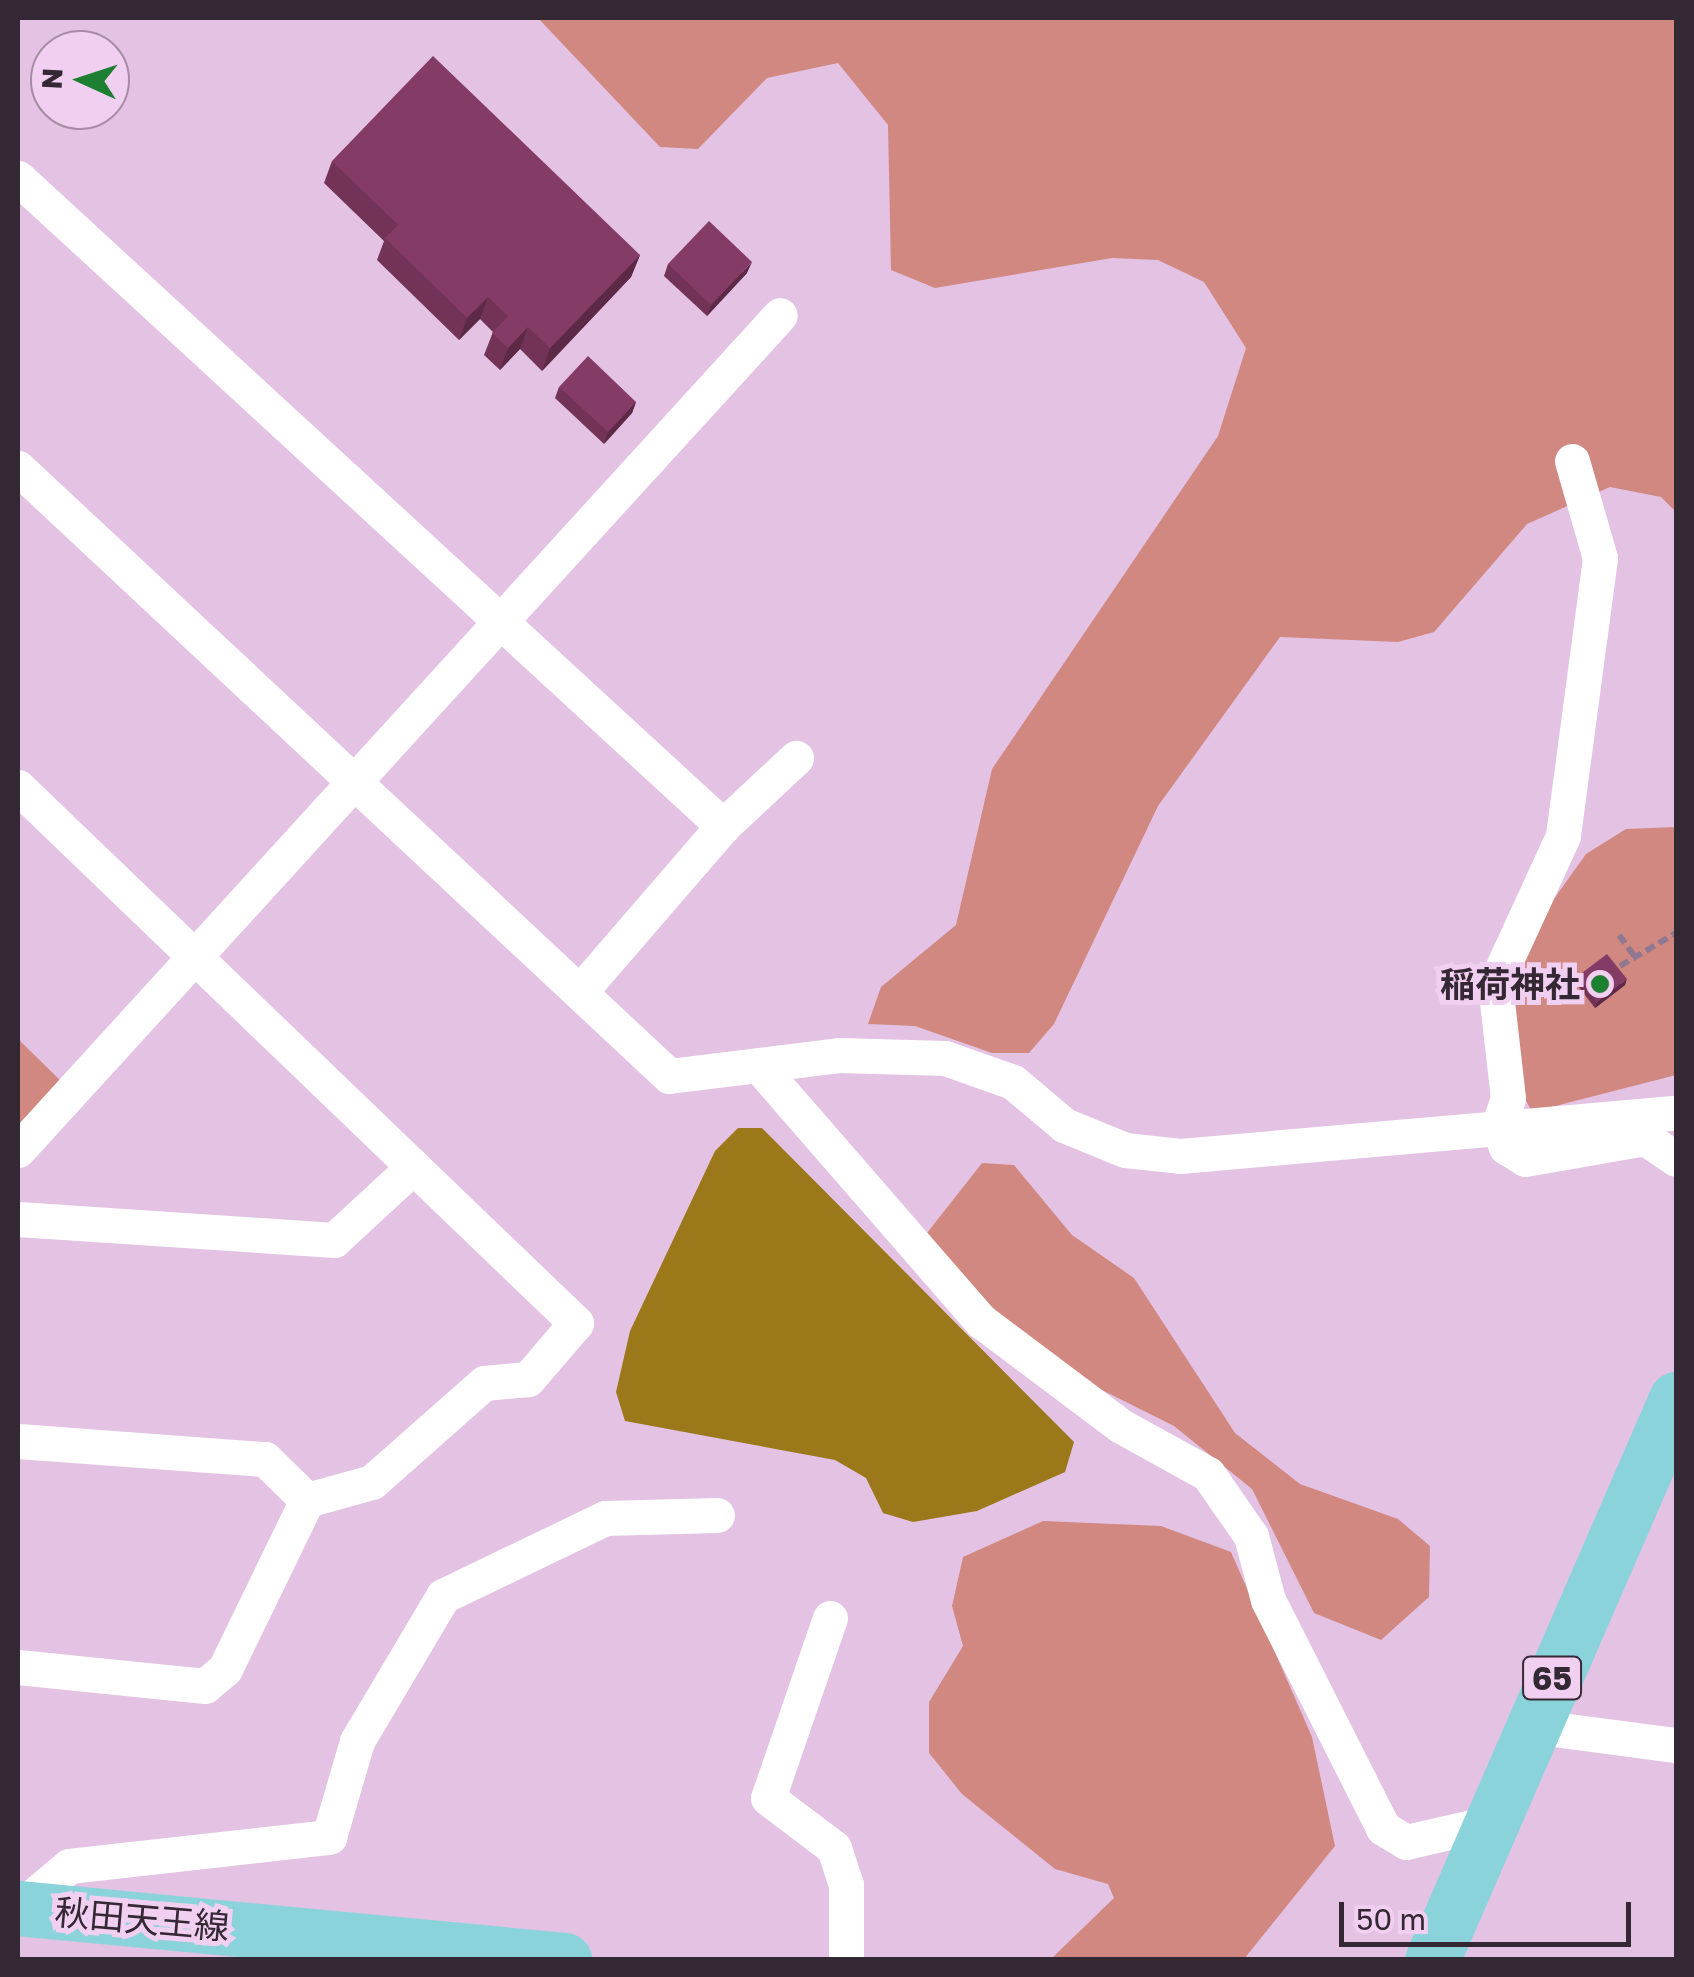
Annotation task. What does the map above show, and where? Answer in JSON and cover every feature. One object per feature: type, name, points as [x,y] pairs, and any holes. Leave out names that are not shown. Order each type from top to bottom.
[{"type":"main road","name":"65","points":[[1432,1960],[1530,1726],[1676,1400]]},
{"type":"main road","name":"秋田天王線","points":[[18,1908],[565,1960]]},
{"type":"street","points":[[18,178],[723,826]]},
{"type":"street","points":[[18,1150],[780,315]]},
{"type":"street","points":[[1572,461],[1600,558],[1563,836],[1495,984],[1508,1098],[1498,1127],[1506,1148],[1525,1159],[1645,1138],[1676,1159]]},
{"type":"street","points":[[18,468],[353,783],[583,988],[669,1076],[839,1055],[946,1058],[1013,1082],[1064,1125],[1125,1150],[1180,1156],[1676,1114]]},
{"type":"street","points":[[583,988],[723,826],[796,758]]},
{"type":"street","points":[[18,787],[576,1323],[528,1380],[484,1383],[372,1482],[307,1500],[225,1668],[205,1686],[18,1667]]},
{"type":"street","points":[[760,1067],[981,1321],[1120,1426],[1208,1474],[1250,1536],[1268,1600],[1383,1828],[1406,1842],[1489,1823]]},
{"type":"street","points":[[18,1219],[334,1240],[413,1166]]},
{"type":"street","points":[[18,1442],[265,1459],[307,1500]]},
{"type":"street","points":[[18,1908],[69,1866],[329,1837],[357,1741],[443,1596],[606,1518],[718,1515]]},
{"type":"street","points":[[830,1618],[768,1798],[834,1848],[846,1884],[846,1960]]},
{"type":"street","points":[[1530,1726],[1676,1745]]},
{"type":"path","points":[[1620,966],[1676,934]]},
{"type":"path","points":[[1619,935],[1634,956]]},
{"type":"shaded area","points":[[538,18],[1676,18],[1676,512],[1661,497],[1610,487],[1527,524],[1434,632],[1398,642],[1280,637],[1158,806],[1054,1024],[1029,1053],[992,1053],[915,1026],[868,1024],[881,987],[956,925],[992,769],[1218,436],[1246,348],[1204,282],[1158,260],[1112,258],[935,288],[891,270],[888,125],[838,63],[767,78],[698,149],[660,147]]},
{"type":"shaded area","points":[[1676,827],[1676,1075],[1532,1112],[1508,1066],[1509,990],[1529,934],[1586,854],[1626,829]]},
{"type":"shaded area","points":[[18,1039],[63,1083],[18,1131]]},
{"type":"shaded area","points":[[738,1128],[762,1128],[1074,1442],[1065,1472],[977,1511],[913,1522],[883,1513],[866,1478],[835,1460],[625,1421],[616,1392],[630,1331],[715,1151]]},
{"type":"shaded area","points":[[982,1163],[1014,1165],[1072,1235],[1134,1278],[1235,1433],[1300,1484],[1398,1519],[1430,1546],[1429,1597],[1381,1640],[1314,1613],[1252,1489],[1174,1426],[1082,1380],[991,1313],[927,1233]]},
{"type":"shaded area","points":[[1043,1521],[1161,1526],[1231,1552],[1312,1737],[1335,1846],[1244,1959],[1051,1959],[1114,1898],[1108,1884],[1055,1869],[962,1794],[929,1753],[929,1702],[963,1646],[952,1606],[963,1557]]},
{"type":"building","points":[[433,56],[640,255],[550,348],[528,327],[508,348],[492,333],[508,316],[488,297],[467,318],[385,238],[398,225],[332,161]]},
{"type":"building","points":[[709,221],[752,262],[711,305],[668,264]]},
{"type":"building","points":[[588,356],[636,402],[608,432],[559,387]]},
{"type":"building","name":"稲荷神社","points":[[1607,954],[1627,979],[1597,1002],[1578,976]]},
{"type":"place","name":"稲荷神社","points":[[1600,984]]}]
